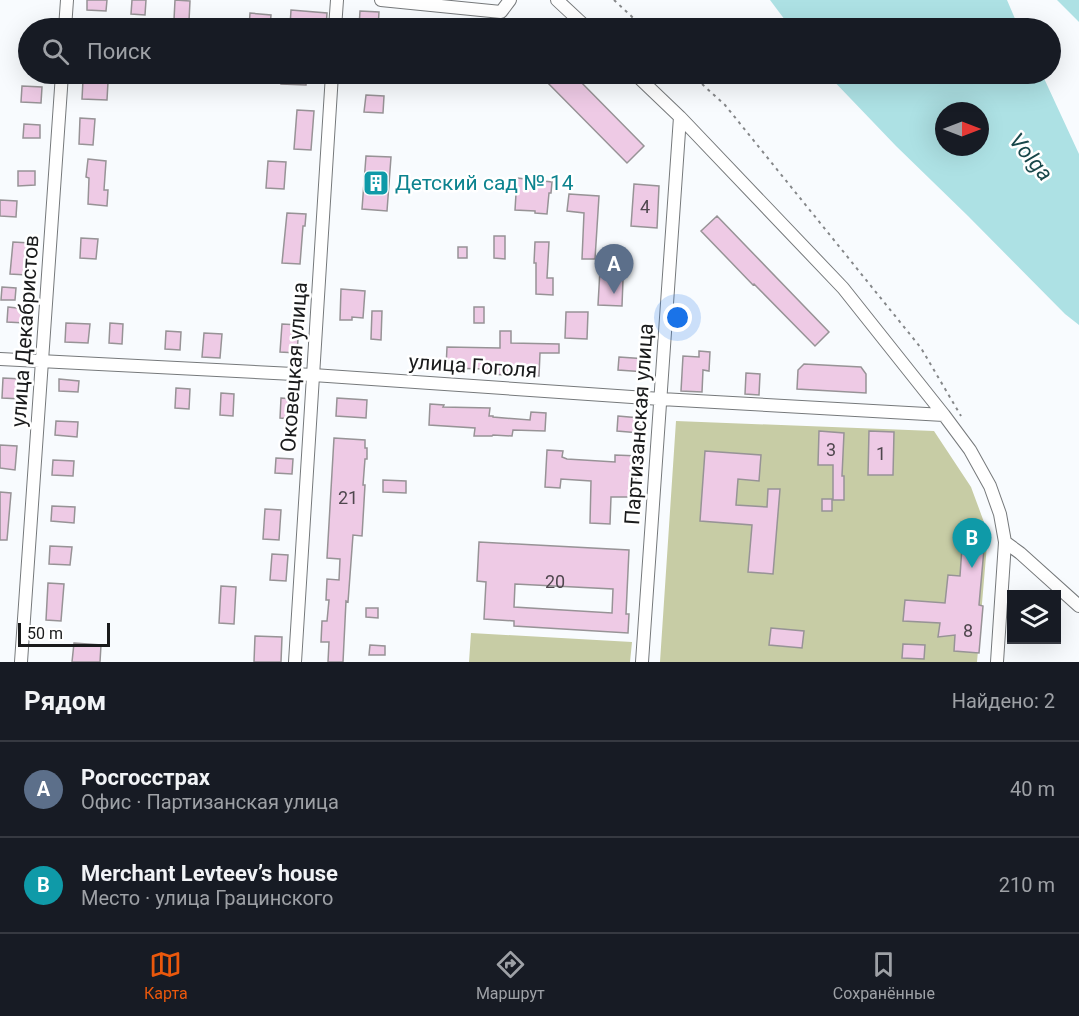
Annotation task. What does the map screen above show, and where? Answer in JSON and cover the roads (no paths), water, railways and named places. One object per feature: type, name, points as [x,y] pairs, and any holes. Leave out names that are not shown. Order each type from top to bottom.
[{"type":"street","points":[[66,18],[67,0]]},
{"type":"street","points":[[336,18],[337,0]]},
{"type":"street","points":[[381,0],[501,12],[510,0]]},
{"type":"street","points":[[557,0],[576,18]]},
{"type":"street","name":"улица Декабристов","points":[[21,662],[61,84]]},
{"type":"street","name":"Оковецкая улица","points":[[295,662],[331,84]]},
{"type":"street","points":[[645,84],[680,117],[843,288],[970,450],[990,486],[1000,514],[1005,542],[997,662]]},
{"type":"street","name":"Партизанская улица","points":[[642,662],[680,117]]},
{"type":"street","name":"улица Гоголя","points":[[0,359],[313,375],[661,399],[944,415]]},
{"type":"street","points":[[1005,542],[1028,559],[1079,606]]},
{"type":"water","points":[[770,0],[1007,0],[1015,18],[784,18]]},
{"type":"water","points":[[1057,0],[1079,0],[1079,22]]},
{"type":"water","name":"Volga","points":[[837,84],[1047,84],[1079,154],[1079,325],[1065,314]]},
{"type":"place","name":"Детский сад № 14","points":[[376,183]]},
{"type":"place","name":"Росгосстрах","points":[[614,294]]},
{"type":"place","name":"Merchant Levteev’s house","points":[[972,568]]}]
